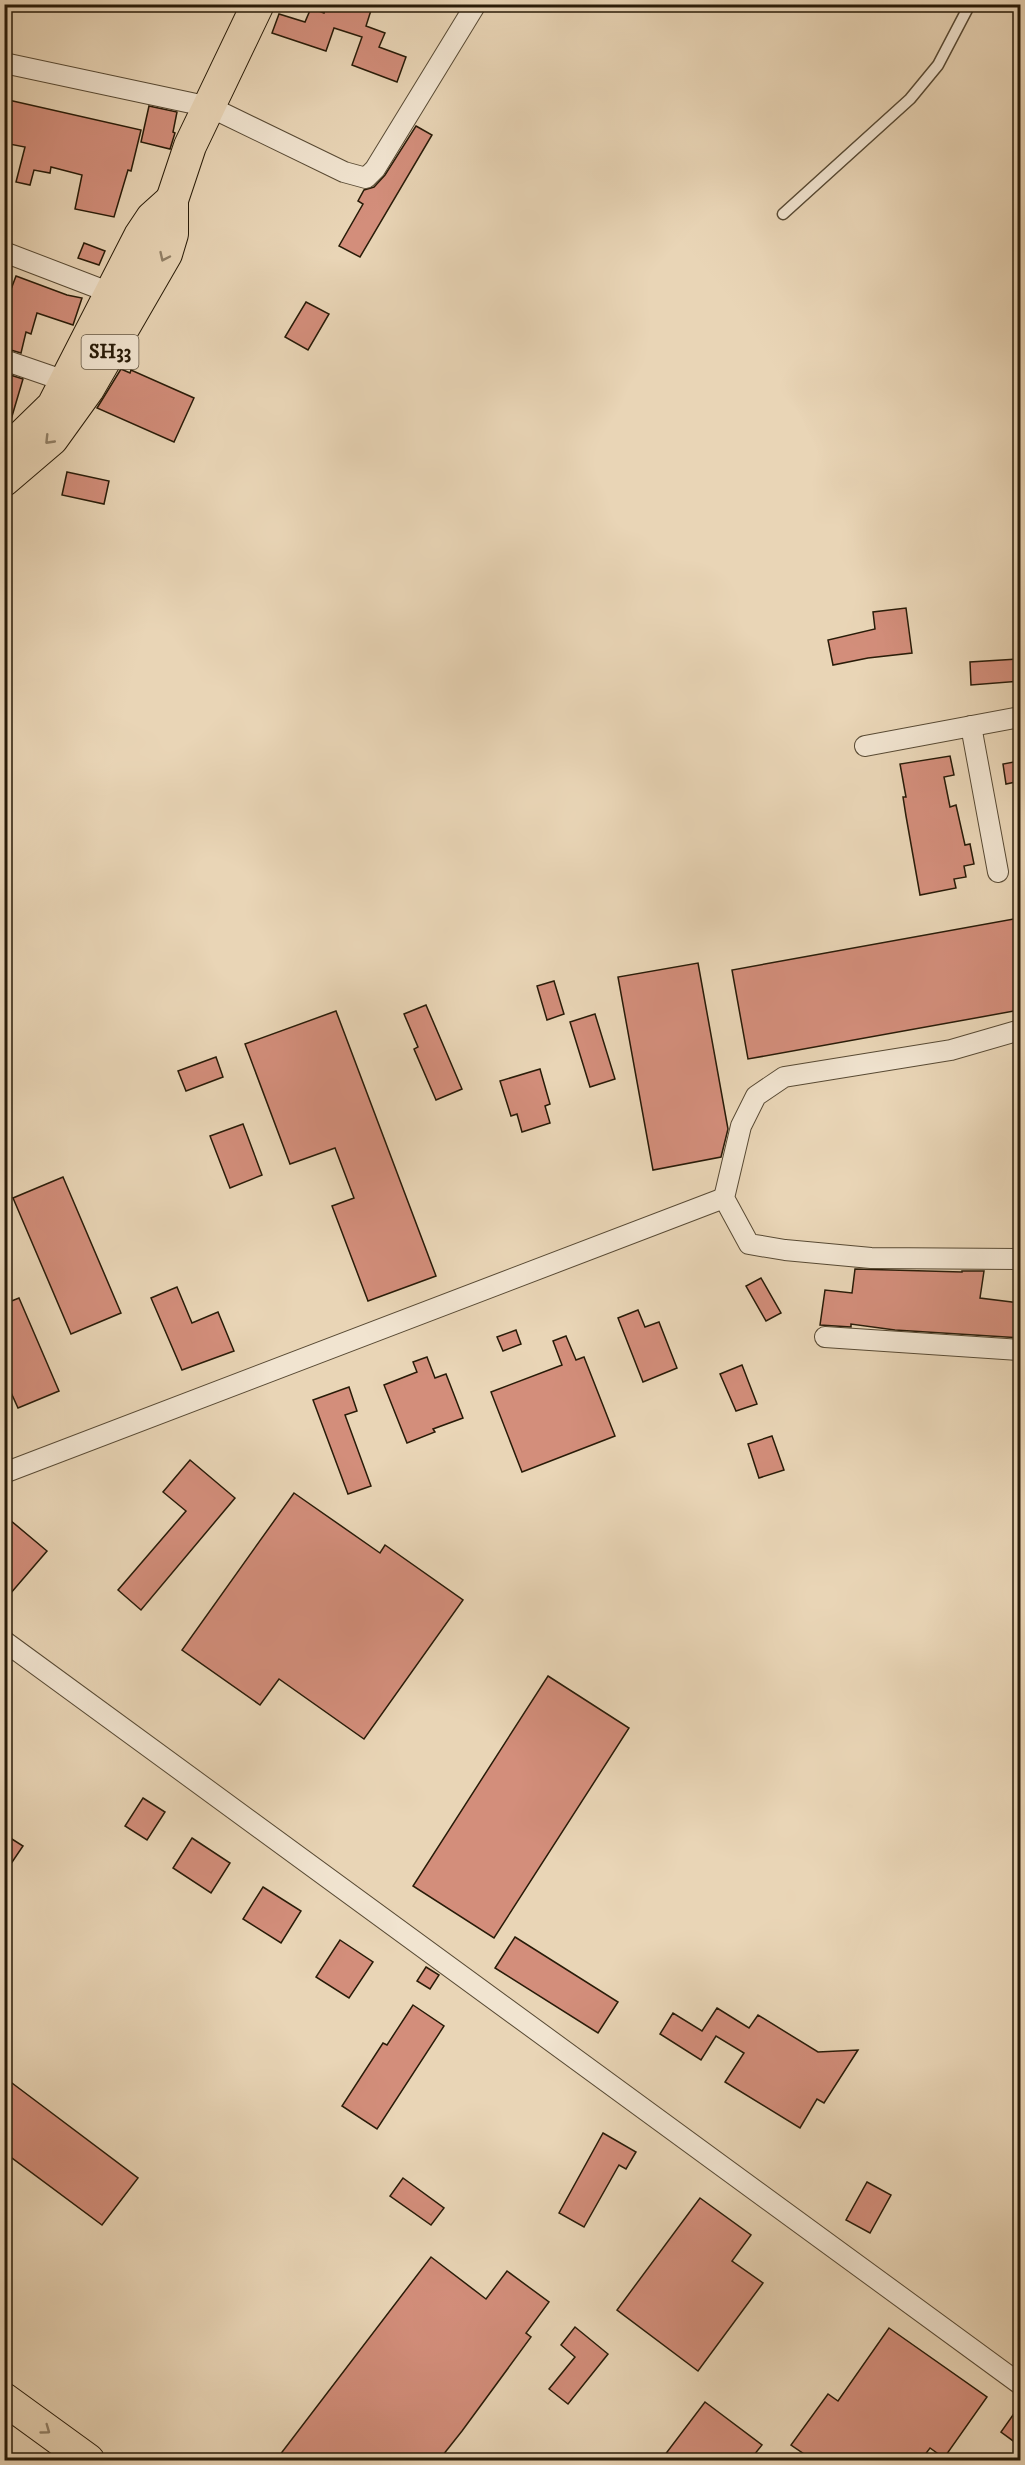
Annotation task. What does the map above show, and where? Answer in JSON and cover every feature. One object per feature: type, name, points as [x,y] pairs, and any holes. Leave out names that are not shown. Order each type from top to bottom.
[{"type":"main road","name":"SH33","points":[[4,480],[52,439],[88,389],[166,254],[172,234],[172,200],[190,146],[258,4]]},
{"type":"main road","name":"SH33","points":[[4,450],[13,445],[53,406],[140,236],[152,218],[172,200]]},
{"type":"main road","points":[[4,2399],[88,2460]]},
{"type":"street","points":[[4,63],[210,107],[344,172],[366,178],[375,169],[476,4]]},
{"type":"street","points":[[4,252],[111,293]]},
{"type":"street","points":[[4,360],[65,381]]},
{"type":"street","points":[[865,746],[1020,717]]},
{"type":"street","points":[[971,726],[998,872]]},
{"type":"street","points":[[1020,1030],[951,1050],[784,1077],[756,1096],[741,1126],[724,1198],[749,1244],[785,1250],[871,1258],[1020,1259]]},
{"type":"street","points":[[4,1473],[724,1198]]},
{"type":"street","points":[[825,1337],[1020,1350]]},
{"type":"street","points":[[4,1641],[1020,2385]]},
{"type":"lane","points":[[783,214],[910,99],[938,64],[970,4]]},
{"type":"building","points":[[327,4],[373,4],[366,26],[385,33],[379,47],[406,57],[397,82],[352,65],[362,37],[334,28],[326,51],[272,33],[279,14],[305,22],[311,8],[324,13]]},
{"type":"building","points":[[4,99],[141,130],[131,171],[128,170],[114,217],[75,209],[82,175],[51,167],[50,173],[34,170],[30,185],[16,182],[25,147],[4,143]]},
{"type":"building","points":[[149,106],[177,112],[173,132],[175,133],[170,149],[141,142]]},
{"type":"building","points":[[416,126],[432,135],[360,257],[339,246],[363,204],[358,201],[364,190],[374,187],[385,175]]},
{"type":"building","points":[[84,243],[105,251],[99,265],[78,258]]},
{"type":"building","points":[[16,276],[67,295],[82,298],[73,325],[37,313],[31,334],[26,332],[21,353],[4,348],[4,300],[7,300]]},
{"type":"building","points":[[306,302],[329,314],[308,350],[285,337]]},
{"type":"building","points":[[121,369],[130,373],[131,370],[194,398],[174,442],[97,408]]},
{"type":"building","points":[[4,373],[23,379],[10,423],[5,428]]},
{"type":"building","points":[[67,472],[109,481],[104,504],[62,495]]},
{"type":"building","points":[[906,608],[912,653],[833,665],[828,640],[875,629],[873,612]]},
{"type":"building","points":[[1020,659],[1020,681],[971,685],[970,662]]},
{"type":"building","points":[[950,756],[954,775],[944,777],[950,807],[956,805],[965,845],[970,844],[974,864],[964,866],[966,877],[954,879],[956,888],[920,895],[903,797],[906,797],[900,764]]},
{"type":"building","points":[[1020,761],[1020,781],[1006,784],[1003,764]]},
{"type":"building","points":[[1020,918],[1020,1010],[748,1059],[732,970]]},
{"type":"building","points":[[698,963],[728,1129],[721,1157],[653,1170],[618,977]]},
{"type":"building","points":[[554,981],[564,1014],[547,1020],[537,986]]},
{"type":"building","points":[[426,1005],[462,1089],[436,1100],[414,1049],[418,1047],[404,1014]]},
{"type":"building","points":[[336,1011],[436,1276],[368,1301],[332,1206],[354,1198],[335,1148],[290,1164],[245,1044]]},
{"type":"building","points":[[595,1014],[615,1079],[590,1087],[570,1022]]},
{"type":"building","points":[[216,1057],[223,1077],[186,1091],[178,1071]]},
{"type":"building","points":[[540,1069],[550,1104],[545,1106],[550,1123],[522,1132],[517,1114],[511,1116],[500,1081]]},
{"type":"building","points":[[243,1124],[262,1175],[230,1188],[210,1136]]},
{"type":"building","points":[[63,1177],[121,1313],[71,1334],[13,1198]]},
{"type":"building","points":[[855,1269],[984,1271],[980,1298],[1020,1303],[1020,1338],[895,1330],[851,1324],[851,1327],[820,1325],[825,1290],[852,1293]]},
{"type":"building","points":[[761,1278],[781,1313],[766,1321],[746,1286]]},
{"type":"building","points":[[177,1287],[192,1323],[218,1312],[234,1351],[182,1370],[151,1298]]},
{"type":"building","points":[[19,1298],[59,1391],[18,1408],[4,1377],[4,1304]]},
{"type":"building","points":[[638,1310],[645,1327],[659,1322],[677,1368],[643,1382],[618,1318]]},
{"type":"building","points":[[516,1330],[521,1344],[503,1351],[497,1337]]},
{"type":"building","points":[[566,1336],[576,1360],[584,1357],[615,1436],[522,1472],[491,1392],[562,1365],[553,1341]]},
{"type":"building","points":[[427,1357],[435,1378],[446,1374],[463,1418],[433,1429],[435,1432],[407,1443],[384,1385],[417,1372],[413,1362]]},
{"type":"building","points":[[742,1365],[757,1404],[736,1411],[720,1374]]},
{"type":"building","points":[[349,1387],[357,1411],[345,1415],[371,1486],[348,1494],[313,1400]]},
{"type":"building","points":[[772,1436],[784,1470],[759,1478],[748,1444]]},
{"type":"building","points":[[190,1460],[235,1498],[141,1610],[118,1590],[186,1511],[163,1492]]},
{"type":"building","points":[[294,1493],[380,1553],[385,1545],[463,1600],[364,1739],[279,1679],[260,1705],[182,1650]]},
{"type":"building","points":[[4,1515],[47,1551],[4,1601]]},
{"type":"building","points":[[548,1676],[629,1728],[494,1938],[413,1886]]},
{"type":"building","points":[[143,1798],[165,1812],[147,1840],[125,1826]]},
{"type":"building","points":[[4,1834],[23,1846],[4,1874]]},
{"type":"building","points":[[192,1838],[230,1863],[211,1893],[173,1868]]},
{"type":"building","points":[[263,1887],[301,1911],[281,1943],[243,1919]]},
{"type":"building","points":[[515,1937],[618,2002],[598,2033],[495,1968]]},
{"type":"building","points":[[340,1940],[373,1962],[349,1998],[316,1977]]},
{"type":"building","points":[[426,1967],[439,1975],[430,1989],[417,1981]]},
{"type":"building","points":[[413,2005],[444,2026],[377,2129],[342,2106],[383,2043],[387,2045]]},
{"type":"building","points":[[717,2008],[749,2028],[758,2015],[818,2052],[858,2050],[824,2103],[817,2099],[800,2128],[725,2082],[744,2053],[716,2036],[701,2060],[660,2034],[673,2013],[702,2031]]},
{"type":"building","points":[[4,2077],[138,2178],[102,2225],[4,2152]]},
{"type":"building","points":[[603,2133],[636,2152],[626,2169],[619,2165],[584,2227],[559,2213]]},
{"type":"building","points":[[403,2178],[444,2208],[431,2225],[390,2196]]},
{"type":"building","points":[[867,2182],[891,2195],[870,2233],[846,2220]]},
{"type":"building","points":[[700,2198],[751,2235],[732,2261],[763,2283],[698,2371],[617,2310]]},
{"type":"building","points":[[431,2257],[486,2299],[507,2271],[549,2302],[526,2333],[531,2337],[462,2431],[439,2460],[276,2460]]},
{"type":"building","points":[[575,2327],[608,2354],[568,2404],[549,2389],[575,2357],[561,2345]]},
{"type":"building","points":[[889,2328],[987,2397],[944,2458],[930,2448],[921,2460],[813,2460],[791,2445],[828,2394],[838,2401]]},
{"type":"building","points":[[705,2402],[762,2445],[750,2460],[661,2460]]},
{"type":"building","points":[[1020,2405],[1020,2446],[1001,2432]]}]
